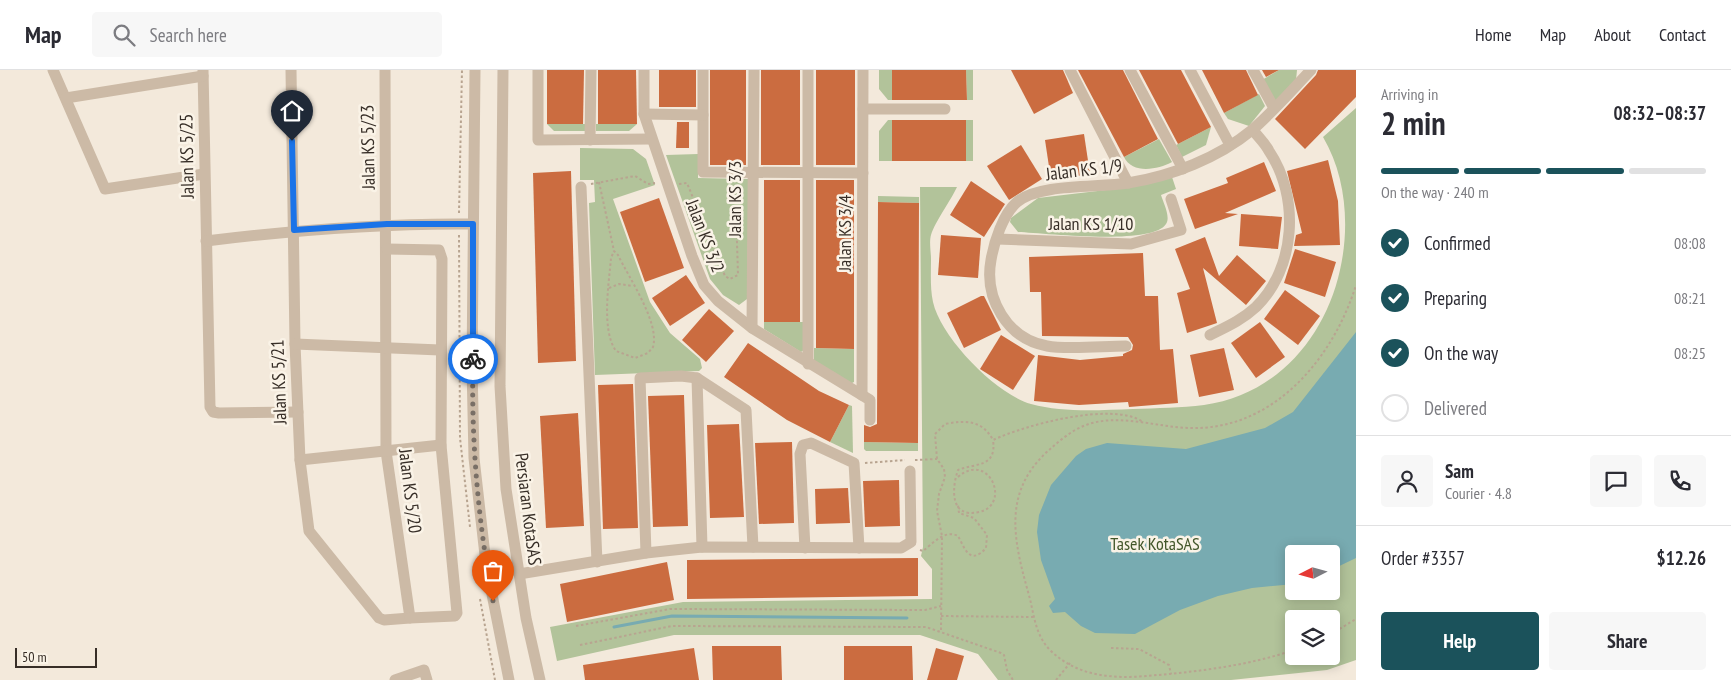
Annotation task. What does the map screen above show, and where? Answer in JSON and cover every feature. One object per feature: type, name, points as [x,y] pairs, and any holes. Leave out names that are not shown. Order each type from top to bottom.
[{"type":"street","points":[[53,70],[105,189],[204,174]]},
{"type":"street","name":"Jalan KS 5/21","points":[[291,70],[295,344],[300,460],[308,531],[379,618],[384,620],[410,618]]},
{"type":"street","name":"Jalan KS 5/23","points":[[384,70],[387,224]]},
{"type":"street","points":[[475,70],[473,224],[474,458],[486,564],[509,680]]},
{"type":"street","name":"Persiaran KotaSAS","points":[[502,70],[500,386],[506,489],[519,574],[540,680]]},
{"type":"street","points":[[538,70],[538,140],[651,139]]},
{"type":"street","points":[[590,140],[591,70]]},
{"type":"street","name":"Jalan KS 3/2","points":[[644,70],[644,114],[665,179],[704,285],[718,301],[752,328],[862,396]]},
{"type":"street","points":[[703,70],[703,172],[863,173]]},
{"type":"street","name":"Jalan KS 3/3","points":[[752,328],[754,70]]},
{"type":"street","points":[[808,70],[808,364]]},
{"type":"street","name":"Jalan KS 3/4","points":[[862,396],[863,70]]},
{"type":"street","points":[[1070,70],[1128,183]]},
{"type":"street","points":[[1130,70],[1183,169]]},
{"type":"street","points":[[1190,70],[1230,145]]},
{"type":"street","points":[[1253,70],[1274,108]]},
{"type":"street","name":"Jalan KS 1/9","points":[[1126,346],[1047,346],[1031,340],[1008,324],[995,306],[990,291],[988,274],[997,239],[1008,214],[1017,202],[1031,195],[1055,189],[1128,183],[1183,169],[1230,145],[1252,130],[1310,70]]},
{"type":"street","points":[[66,98],[203,73]]},
{"type":"street","name":"Jalan KS 5/25","points":[[203,73],[208,400],[214,412],[219,413],[298,412]]},
{"type":"street","points":[[863,109],[945,109]]},
{"type":"street","points":[[644,114],[703,115]]},
{"type":"street","points":[[1210,335],[1240,319],[1262,301],[1280,273],[1287,245],[1290,215],[1282,180],[1270,151],[1252,130]]},
{"type":"street","points":[[581,187],[597,562]]},
{"type":"street","name":"Jalan KS 1/10","points":[[997,239],[1137,243],[1181,230],[1171,199]]},
{"type":"street","points":[[206,240],[294,230],[387,224],[473,224]]},
{"type":"street","name":"Jalan KS 5/20","points":[[387,224],[384,348],[386,451],[410,618]]},
{"type":"street","points":[[387,249],[438,250],[441,253],[440,445],[457,613],[455,616],[410,618]]},
{"type":"street","points":[[295,344],[440,350]]},
{"type":"street","points":[[646,553],[640,378],[681,376],[697,378],[746,410],[753,547]]},
{"type":"street","points":[[697,378],[702,547]]},
{"type":"street","points":[[862,396],[870,400],[870,420]]},
{"type":"street","points":[[806,548],[800,454],[803,445],[810,444],[854,463],[859,548]]},
{"type":"street","points":[[300,460],[440,445]]},
{"type":"street","points":[[519,574],[646,553],[702,547],[901,548],[911,542],[910,471]]},
{"type":"street","points":[[395,680],[426,675]]},
{"type":"path","points":[[581,187],[635,176],[648,184],[676,174],[679,184],[688,182],[728,279],[735,279],[738,272],[736,210],[753,210]]},
{"type":"path","points":[[599,182],[614,250],[649,314],[655,341],[648,353],[635,358],[616,351],[611,342],[607,309],[611,258],[614,250]]},
{"type":"path","points":[[609,288],[618,284],[633,286]]},
{"type":"path","points":[[1285,652],[1241,663],[1171,674],[1106,677],[1070,663],[1046,645],[1034,617],[1016,548],[1017,501],[1022,484],[1042,456],[1080,428],[1109,421],[1191,428],[1211,426],[1256,414],[1278,402],[1307,374],[1334,336],[1346,313],[1356,285]]},
{"type":"path","points":[[993,440],[1032,426],[1071,417],[1125,414],[1145,424]]},
{"type":"path","points":[[911,542],[916,549],[923,551],[942,536],[957,535],[962,549],[970,554],[979,554],[986,548],[988,540],[979,523],[974,518],[962,515],[952,493],[958,477],[957,472],[961,469],[984,463],[992,452],[993,440],[985,428],[976,422],[945,424],[935,434],[937,459],[945,472],[937,511],[942,536],[941,630]]},
{"type":"path","points":[[854,463],[937,459]]},
{"type":"path","points":[[958,477],[968,471],[984,472],[993,480],[996,495],[989,507],[978,513],[966,512],[958,505]]},
{"type":"path","points":[[576,626],[670,609],[926,610],[941,606]]},
{"type":"path","points":[[941,616],[1034,617]]},
{"type":"path","points":[[1340,629],[1356,619]]},
{"type":"path","points":[[580,645],[672,626],[926,627],[941,630],[1004,655],[1006,670],[1013,680]]},
{"type":"path","points":[[1111,648],[1139,649],[1170,665],[1171,674]]},
{"type":"path","points":[[1056,680],[1070,663]]},
{"type":"green space","points":[[879,70],[892,70],[892,100],[888,100],[879,89]]},
{"type":"green space","points":[[966,70],[973,70],[973,100],[967,100]]},
{"type":"green space","points":[[1279,70],[1297,70],[1296,80],[1274,103],[1262,80]]},
{"type":"green space","points":[[1259,94],[1265,106],[1249,126],[1228,119],[1224,113]]},
{"type":"green space","name":"Tasek KotaSAS","points":[[1356,108],[1356,660],[1327,670],[1231,680],[998,680],[978,654],[920,635],[674,635],[557,661],[550,627],[683,602],[932,599],[932,569],[921,556],[923,547],[920,187],[957,187],[931,235],[931,291],[938,316],[947,332],[972,363],[987,377],[1017,398],[1031,404],[1056,409],[1095,410],[1187,407],[1230,399],[1254,389],[1275,376],[1309,340],[1323,318],[1333,295],[1340,270],[1345,236],[1344,202],[1337,168],[1323,137]]},
{"type":"green space","points":[[888,120],[892,120],[892,161],[879,161],[879,131]]},
{"type":"green space","points":[[966,120],[973,120],[973,161],[966,161]]},
{"type":"green space","points":[[547,124],[587,124],[587,131],[554,131]]},
{"type":"green space","points":[[596,124],[637,124],[629,131],[596,131]]},
{"type":"green space","points":[[1211,127],[1206,145],[1182,157],[1176,145]]},
{"type":"green space","points":[[1159,139],[1172,162],[1159,167],[1145,169],[1133,166],[1124,157]]},
{"type":"green space","points":[[580,148],[633,149],[646,159],[655,185],[613,199],[650,302],[670,333],[700,359],[702,368],[699,371],[595,375],[589,203],[595,202],[594,180],[580,180]]},
{"type":"green space","points":[[698,154],[698,178],[749,179],[747,299],[739,305],[723,295],[710,279],[666,155]]},
{"type":"green space","points":[[1172,177],[1176,189],[1161,195],[1168,218],[1166,224],[1157,231],[1141,235],[1073,236],[1018,232],[1010,222],[1011,218],[1038,198],[1123,188]]},
{"type":"green space","points":[[878,196],[919,197],[919,203],[878,202]]},
{"type":"green space","points":[[764,322],[805,322],[804,350],[801,352],[764,329]]},
{"type":"green space","points":[[814,348],[854,349],[854,382],[850,384],[814,361]]},
{"type":"green space","points":[[849,405],[852,406],[853,453],[830,442]]},
{"type":"green space","points":[[864,442],[918,443],[918,451],[866,451],[864,449]]},
{"type":"water","points":[[1356,332],[1356,558],[1340,566],[1340,545],[1285,545],[1285,585],[1252,588],[1218,596],[1180,610],[1135,634],[1095,633],[1081,626],[1065,612],[1053,613],[1049,606],[1055,599],[1041,560],[1037,532],[1039,515],[1051,485],[1076,456],[1086,449],[1107,443],[1186,449],[1265,428],[1293,412]]},
{"type":"building","points":[[547,70],[584,70],[583,124],[547,124]]},
{"type":"building","points":[[598,70],[636,70],[637,124],[598,124]]},
{"type":"building","points":[[659,70],[696,70],[696,107],[659,107]]},
{"type":"building","points":[[710,70],[746,70],[746,165],[710,165]]},
{"type":"building","points":[[761,70],[800,70],[800,165],[761,165]]},
{"type":"building","points":[[816,70],[855,70],[855,165],[816,165]]},
{"type":"building","points":[[892,70],[966,70],[967,100],[892,100]]},
{"type":"building","points":[[1011,70],[1063,70],[1073,93],[1034,114]]},
{"type":"building","points":[[1078,70],[1123,70],[1158,139],[1124,157]]},
{"type":"building","points":[[1139,70],[1181,70],[1211,127],[1178,144]]},
{"type":"building","points":[[1202,70],[1246,70],[1258,95],[1224,113]]},
{"type":"building","points":[[1262,70],[1279,70],[1266,77]]},
{"type":"building","points":[[1318,70],[1356,70],[1356,97],[1305,149],[1275,119],[1316,75]]},
{"type":"building","points":[[892,120],[966,120],[966,161],[892,161]]},
{"type":"building","points":[[677,122],[689,122],[689,148],[676,148]]},
{"type":"building","points":[[1084,134],[1090,174],[1051,180],[1045,140]]},
{"type":"building","points":[[1021,145],[1042,179],[1009,200],[987,166]]},
{"type":"building","points":[[1328,160],[1338,201],[1340,245],[1294,246],[1296,235],[1302,233],[1287,171]]},
{"type":"building","points":[[1264,162],[1276,191],[1225,213],[1238,214],[1195,229],[1184,199],[1228,183],[1226,178]]},
{"type":"building","points":[[571,171],[576,361],[538,363],[533,173]]},
{"type":"building","points":[[764,180],[800,180],[800,322],[764,322]]},
{"type":"building","points":[[816,180],[854,180],[854,349],[816,348]]},
{"type":"building","points":[[971,181],[1005,204],[984,237],[950,215]]},
{"type":"building","points":[[659,198],[684,268],[645,282],[620,212]]},
{"type":"building","points":[[878,202],[919,203],[918,443],[864,442],[864,425],[870,427],[877,424]]},
{"type":"building","points":[[1241,214],[1282,217],[1278,249],[1239,246]]},
{"type":"building","points":[[941,235],[981,238],[978,278],[938,275]]},
{"type":"building","points":[[1205,237],[1219,276],[1237,255],[1266,281],[1246,305],[1203,268],[1217,323],[1187,333],[1177,293],[1190,289],[1175,249]]},
{"type":"building","points":[[1295,249],[1336,262],[1325,297],[1284,283]]},
{"type":"building","points":[[1143,253],[1145,296],[1158,296],[1160,350],[1173,349],[1178,403],[1129,407],[1128,402],[1079,405],[1034,401],[1038,355],[1080,360],[1123,356],[1123,354],[1132,350],[1133,345],[1128,337],[1042,336],[1041,292],[1030,292],[1029,257]]},
{"type":"building","points":[[686,275],[705,303],[670,326],[652,298]]},
{"type":"building","points":[[1285,290],[1320,316],[1298,345],[1264,319]]},
{"type":"building","points":[[984,296],[1001,330],[964,348],[947,313]]},
{"type":"building","points":[[709,309],[734,331],[706,362],[682,340]]},
{"type":"building","points":[[1260,322],[1285,357],[1256,378],[1231,343]]},
{"type":"building","points":[[1001,335],[1035,356],[1013,390],[980,369]]},
{"type":"building","points":[[748,343],[819,391],[849,405],[830,442],[787,420],[724,377]]},
{"type":"building","points":[[1224,348],[1234,390],[1199,397],[1190,355]]},
{"type":"building","points":[[633,384],[638,528],[603,529],[598,385]]},
{"type":"building","points":[[684,395],[688,526],[653,527],[648,396]]},
{"type":"building","points":[[578,413],[584,526],[546,528],[540,416]]},
{"type":"building","points":[[739,424],[744,517],[710,518],[707,425]]},
{"type":"building","points":[[792,442],[794,523],[759,524],[755,443]]},
{"type":"building","points":[[899,480],[900,526],[865,527],[863,481]]},
{"type":"building","points":[[848,488],[850,523],[816,524],[815,489]]},
{"type":"building","points":[[918,558],[918,596],[687,599],[687,560]]},
{"type":"building","points":[[667,562],[674,600],[567,622],[560,584]]},
{"type":"building","points":[[712,646],[781,646],[782,680],[713,680]]},
{"type":"building","points":[[844,646],[912,646],[913,680],[844,680]]},
{"type":"building","points":[[694,648],[699,680],[585,680],[583,665]]},
{"type":"building","points":[[936,648],[964,656],[957,680],[927,680]]},
{"type":"waterway","points":[[614,627],[672,616],[907,618]]},
{"type":"way so far","points":[[473,359],[472,412],[474,458],[486,564],[493,601]]},
{"type":"route","points":[[292,141],[294,230],[387,224],[473,224],[473,359]]}]
